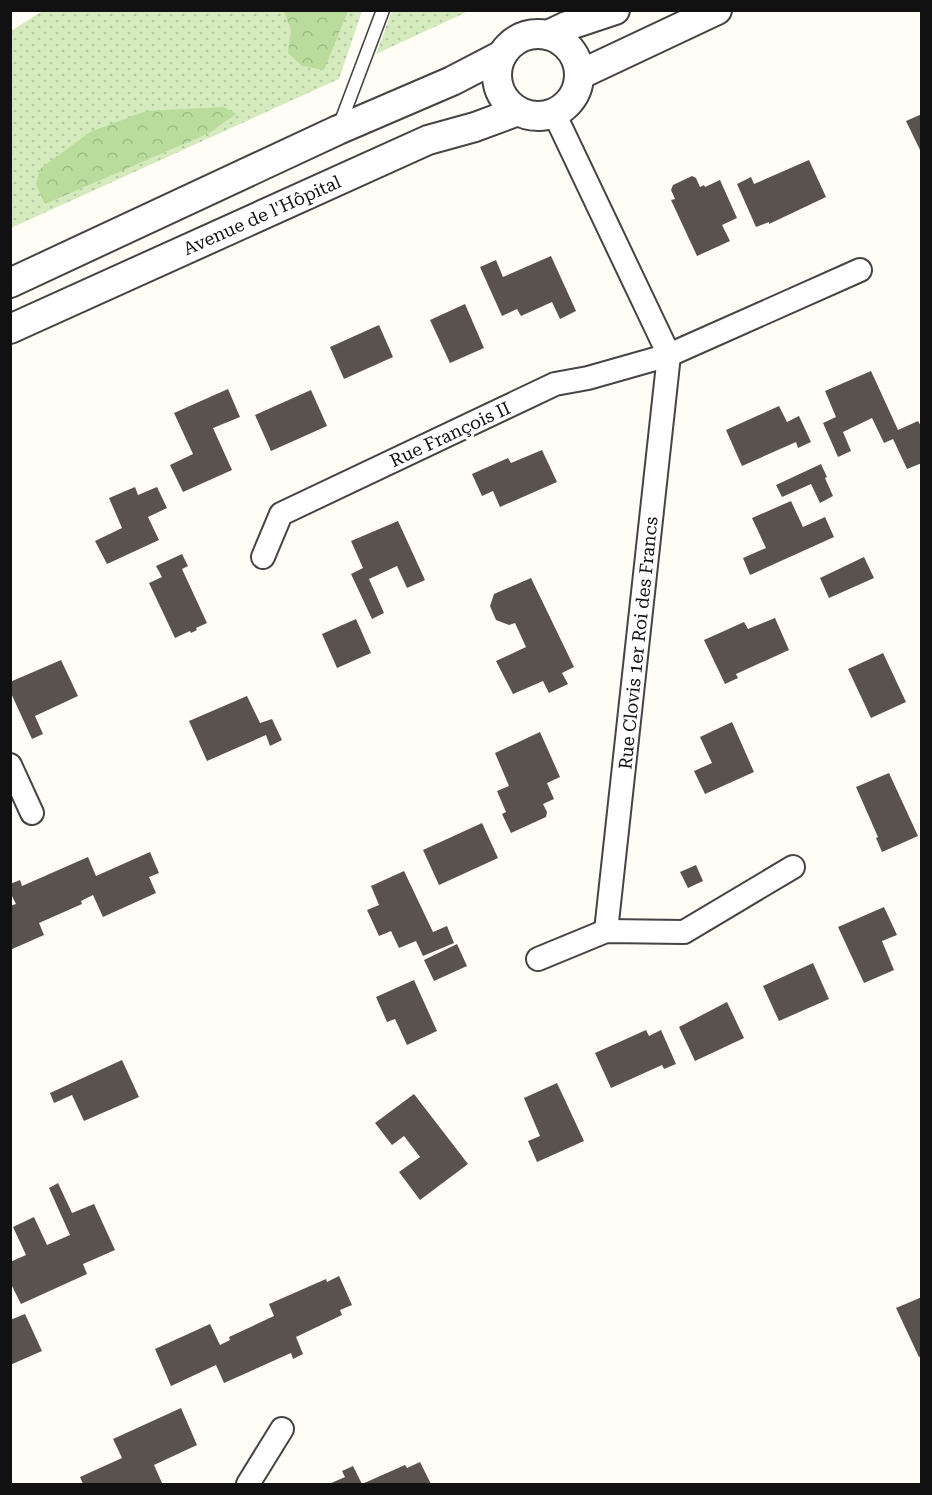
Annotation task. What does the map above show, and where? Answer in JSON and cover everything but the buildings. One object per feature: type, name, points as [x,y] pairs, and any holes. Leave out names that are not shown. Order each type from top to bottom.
[{"type":"street","points":[[548,36],[567,26],[615,10]]},
{"type":"street","points":[[579,75],[717,10]]},
{"type":"street","points":[[526,35],[548,36],[560,41],[570,50],[577,62],[578,87],[564,107],[554,113],[530,116],[518,111],[508,103],[500,92],[497,67],[508,46],[517,39],[526,35]]},
{"type":"street","points":[[10,283],[338,130],[452,81],[502,55]]},
{"type":"street","name":"Avenue de l'Hôpital","points":[[10,329],[428,140],[475,127],[518,111]]},
{"type":"street","points":[[554,113],[669,355]]},
{"type":"street","name":"Rue François II","points":[[263,557],[281,514],[555,384],[588,378],[669,355],[860,270]]},
{"type":"street","name":"Rue Clovis 1er Roi des Francs","points":[[606,931],[669,355]]},
{"type":"street","points":[[10,765],[32,813]]},
{"type":"street","points":[[538,959],[606,931],[684,932],[793,867]]},
{"type":"street","points":[[248,1485],[282,1429]]},
{"type":"lane","points":[[338,130],[383,10]]},
{"type":"green space","points":[[44,10],[362,11],[339,79],[11,228],[11,31]]},
{"type":"green space","points":[[392,10],[469,11],[376,54]]},
{"type":"green space","points":[[284,11],[348,11],[324,70],[302,66],[288,53],[291,30]]},
{"type":"green space","points":[[224,107],[236,114],[209,133],[45,204],[36,184],[40,169],[90,132],[146,111]]}]
